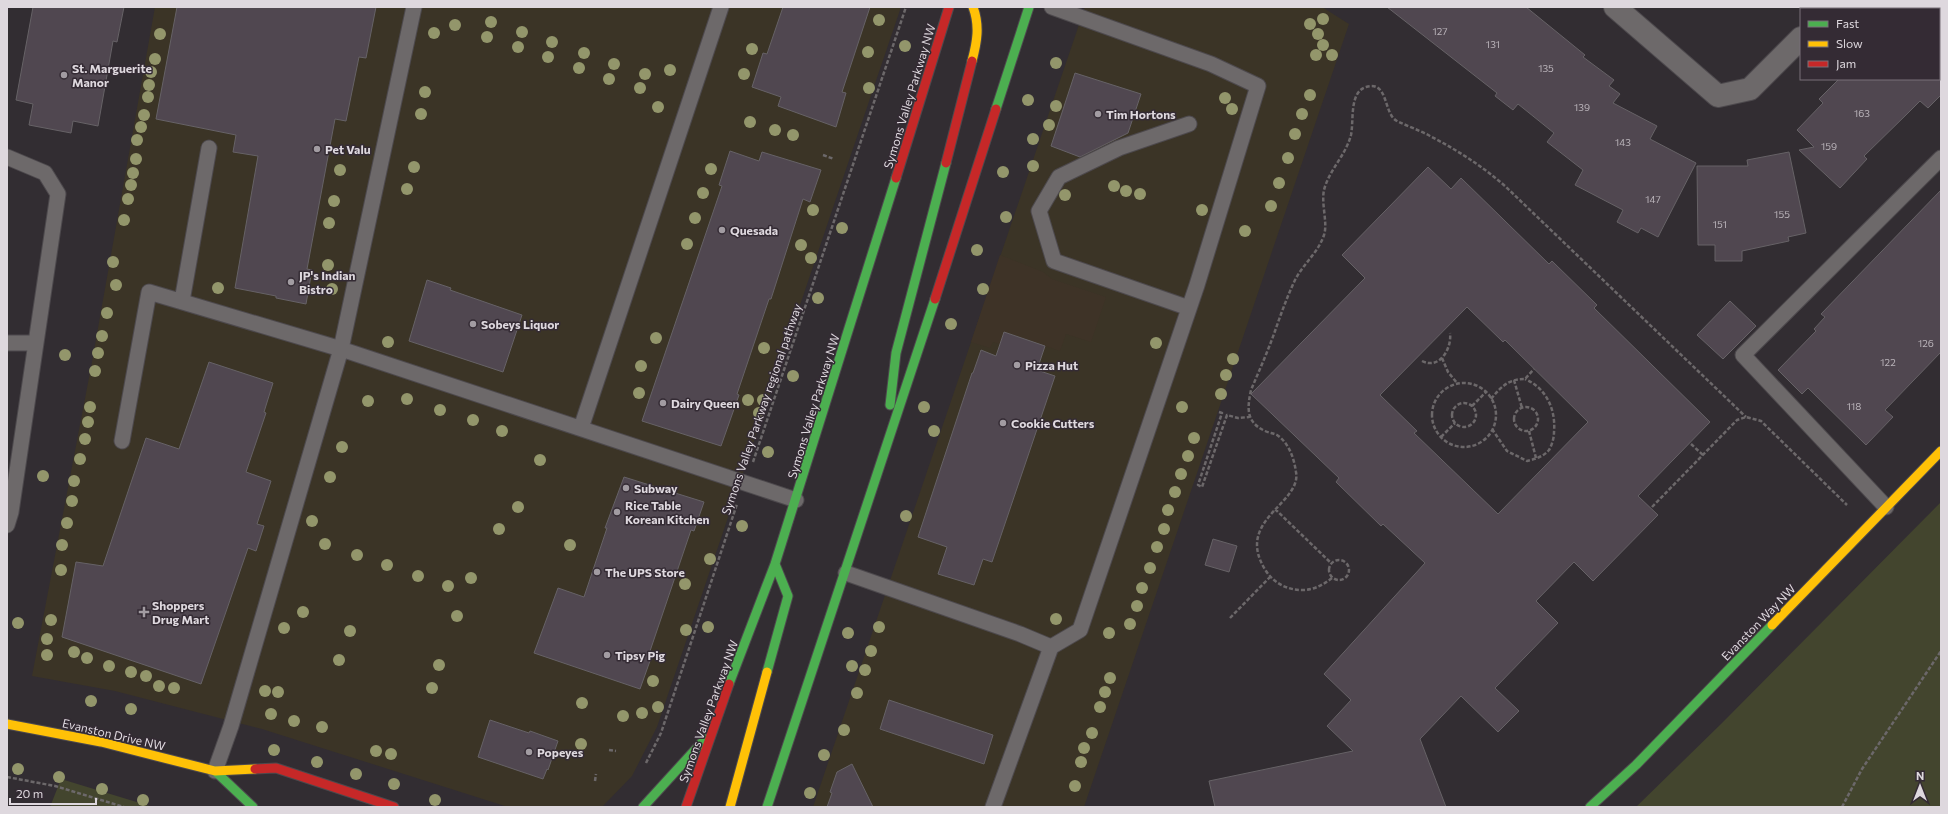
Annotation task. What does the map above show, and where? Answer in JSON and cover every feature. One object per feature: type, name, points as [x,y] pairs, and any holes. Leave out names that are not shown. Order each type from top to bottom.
[{"type":"main road","name":"Symons Valley Parkway NW","points":[[686,807],[711,732],[775,564],[949,7]]},
{"type":"main road","points":[[884,456],[896,353],[976,46],[978,20],[973,7]]},
{"type":"main road","points":[[767,807],[846,573],[1029,7]]},
{"type":"main road","name":"Evanston Way NW","points":[[1590,807],[1636,764],[1941,451]]},
{"type":"main road","points":[[730,807],[788,596],[775,564]]},
{"type":"main road","name":"Evanston Drive NW","points":[[7,724],[101,742],[216,771],[276,768],[394,807]]},
{"type":"main road","points":[[643,807],[711,732]]},
{"type":"main road","points":[[216,771],[253,807]]},
{"type":"street","points":[[1615,7],[1718,96],[1750,89],[1800,39]]},
{"type":"lane","points":[[216,771],[231,726],[341,349],[414,7]]},
{"type":"lane","points":[[581,428],[721,7]]},
{"type":"lane","points":[[993,807],[1051,647],[1080,630],[1189,308],[1258,86],[1211,64],[1052,7]]},
{"type":"lane","points":[[1189,124],[1119,148],[1059,177],[1039,211],[1054,261],[1189,308]]},
{"type":"lane","points":[[182,302],[209,148]]},
{"type":"lane","points":[[7,158],[45,172],[58,194],[36,343],[11,483],[11,512],[7,525]]},
{"type":"lane","points":[[1886,507],[1743,355],[1941,158]]},
{"type":"lane","points":[[122,441],[149,292],[341,349],[796,500]]},
{"type":"lane","points":[[7,343],[36,343]]},
{"type":"lane","points":[[846,573],[1020,634],[1051,647]]},
{"type":"path","name":"Symons Valley Parkway regional pathway","points":[[644,767],[661,733],[906,7]]},
{"type":"path","points":[[1332,578],[1316,588],[1299,590],[1285,587],[1270,577],[1261,562],[1257,546],[1262,525],[1286,498],[1297,475],[1294,457],[1277,436],[1255,426],[1249,416],[1248,404],[1251,390],[1287,297],[1299,273],[1320,245],[1325,232],[1323,205],[1324,190],[1329,177],[1351,136],[1355,98],[1359,90],[1367,86],[1376,86],[1382,92],[1386,100],[1390,116],[1395,120],[1429,135],[1465,156],[1495,178],[1746,416],[1761,421],[1847,505]]},
{"type":"path","points":[[823,155],[834,159]]},
{"type":"path","points":[[1422,361],[1426,363],[1436,362],[1442,358],[1448,351],[1450,333]]},
{"type":"path","points":[[1442,358],[1448,372],[1457,383]]},
{"type":"path","points":[[1525,379],[1534,369]]},
{"type":"path","points":[[1491,399],[1501,386],[1514,380],[1525,379],[1535,383],[1542,391],[1551,404],[1555,420],[1554,438],[1549,450],[1536,458],[1527,461],[1507,451],[1492,429]]},
{"type":"path","points":[[1514,380],[1522,408]]},
{"type":"path","points":[[1457,383],[1468,383],[1479,386],[1486,392],[1491,399],[1496,413],[1492,429],[1481,442],[1471,446],[1455,445],[1441,437],[1432,421],[1434,402],[1440,394],[1457,383]]},
{"type":"path","points":[[1472,406],[1486,392]]},
{"type":"path","points":[[1465,403],[1472,406],[1476,413],[1472,424],[1464,427],[1455,423],[1452,415],[1454,407],[1465,403]]},
{"type":"path","points":[[1530,408],[1537,416],[1537,424],[1529,431],[1520,430],[1514,425],[1514,416],[1518,409],[1530,408]]},
{"type":"path","points":[[1219,412],[1222,413],[1198,485],[1202,486],[1227,415],[1238,418],[1249,416]]},
{"type":"path","points":[[1652,507],[1737,420],[1746,416]]},
{"type":"path","points":[[1441,437],[1455,423]]},
{"type":"path","points":[[1529,431],[1536,458]]},
{"type":"path","points":[[1691,444],[1703,455]]},
{"type":"path","points":[[1275,509],[1331,563]]},
{"type":"path","points":[[1341,560],[1346,563],[1349,570],[1344,578],[1338,580],[1332,578],[1328,572],[1331,563],[1341,560]]},
{"type":"path","points":[[1230,618],[1270,577]]},
{"type":"path","points":[[1842,807],[1862,769],[1941,650]]},
{"type":"path","points":[[609,750],[616,751]]},
{"type":"path","points":[[595,781],[596,774]]},
{"type":"path","points":[[7,777],[55,786],[124,807]]},
{"type":"shaded area","points":[[155,7],[901,7],[657,727],[632,776],[602,807],[508,807],[262,729],[115,691],[32,676],[92,362]]},
{"type":"shaded area","points":[[1085,7],[1322,7],[1349,24],[1084,807],[813,807]]},
{"type":"shaded area","points":[[1000,255],[1043,272],[1052,279],[1106,297],[1091,342],[1066,334],[1060,351],[1004,332],[1000,344],[993,342],[990,348],[971,342]]},
{"type":"green space","points":[[1941,502],[1941,807],[1636,807],[1722,723]]},
{"type":"green space","points":[[61,779],[153,807],[50,807]]},
{"type":"building","name":"St. Marguerite Manor","points":[[33,7],[124,7],[117,42],[113,41],[98,126],[73,121],[71,133],[29,125],[33,104],[16,100]]},
{"type":"building","points":[[177,7],[376,7],[366,58],[359,57],[346,121],[335,119],[307,269],[312,270],[306,304],[276,298],[276,296],[235,288],[258,156],[233,152],[236,135],[156,119]]},
{"type":"building","points":[[783,7],[870,7],[842,92],[846,93],[836,127],[778,106],[781,97],[752,87],[763,53],[767,54]]},
{"type":"building","points":[[1387,7],[1526,7],[1585,55],[1583,57],[1614,80],[1609,86],[1620,94],[1613,103],[1657,126],[1650,139],[1696,163],[1658,237],[1641,228],[1638,233],[1617,222],[1623,210],[1575,185],[1583,170],[1547,142],[1554,133],[1518,104],[1513,110],[1495,96],[1497,93]]},
{"type":"building","name":"Tim Hortons","points":[[1075,73],[1141,94],[1128,133],[1080,157],[1051,146]]},
{"type":"building","points":[[1941,79],[1941,95],[1928,108],[1920,101],[1864,156],[1867,159],[1840,188],[1799,150],[1814,147],[1797,130],[1823,103],[1819,99],[1838,80]]},
{"type":"building","points":[[730,151],[759,161],[762,152],[821,170],[810,202],[803,199],[721,446],[642,421],[722,186],[719,185]]},
{"type":"building","points":[[1789,152],[1806,233],[1788,237],[1789,241],[1742,251],[1742,261],[1715,261],[1715,245],[1698,245],[1697,166],[1748,166],[1747,160]]},
{"type":"building","points":[[1428,167],[1451,189],[1461,178],[1549,264],[1552,261],[1597,305],[1594,308],[1710,422],[1638,496],[1658,515],[1593,581],[1574,562],[1536,601],[1558,623],[1495,688],[1519,711],[1498,732],[1461,696],[1420,739],[1446,807],[1215,807],[1209,781],[1353,751],[1327,726],[1351,700],[1324,674],[1425,563],[1383,524],[1381,526],[1336,482],[1339,478],[1251,394],[1365,278],[1342,255]],"holes":[[[1467,307],[1503,342],[1505,340],[1588,422],[1498,514],[1414,433],[1417,431],[1380,395]]]},
{"type":"building","points":[[1941,190],[1941,352],[1885,410],[1893,417],[1866,445],[1808,388],[1802,394],[1778,370],[1816,331],[1814,329],[1825,317],[1821,314]]},
{"type":"building","points":[[427,280],[451,288],[450,290],[522,315],[503,372],[409,341]]},
{"type":"building","points":[[1730,301],[1756,326],[1723,359],[1697,335]]},
{"type":"building","points":[[1004,332],[1045,346],[1037,370],[1055,376],[992,562],[983,559],[974,585],[938,574],[947,547],[918,537],[981,350],[996,356]]},
{"type":"building","points":[[209,362],[273,383],[264,412],[266,413],[246,472],[271,481],[257,524],[264,526],[256,551],[248,548],[201,684],[62,637],[76,562],[103,566],[146,438],[179,449]]},
{"type":"building","points":[[624,477],[704,502],[694,531],[691,530],[648,657],[651,658],[640,689],[534,653],[558,588],[584,597],[607,528],[605,528]]},
{"type":"building","points":[[1213,539],[1237,546],[1229,572],[1205,565]]},
{"type":"building","points":[[889,700],[993,735],[984,764],[880,729]]},
{"type":"building","points":[[490,720],[529,733],[530,731],[558,741],[548,770],[547,769],[543,779],[478,757]]},
{"type":"building","points":[[852,764],[873,807],[827,807],[832,793],[830,792],[837,772]]},
{"type":"traffic: fast","points":[[996,109],[1029,7]]},
{"type":"traffic: fast","points":[[890,405],[896,353],[946,163]]},
{"type":"traffic: fast","points":[[729,684],[775,564],[896,178]]},
{"type":"traffic: fast","points":[[767,807],[935,299]]},
{"type":"traffic: fast","points":[[767,672],[788,596],[775,564]]},
{"type":"traffic: fast","points":[[1590,807],[1636,765],[1772,625]]},
{"type":"traffic: fast","points":[[643,807],[705,739]]},
{"type":"traffic: fast","points":[[215,771],[253,807]]},
{"type":"traffic: slow","points":[[972,61],[977,34],[973,7]]},
{"type":"traffic: slow","points":[[1772,625],[1941,451]]},
{"type":"traffic: slow","points":[[730,807],[767,672]]},
{"type":"traffic: slow","points":[[7,724],[101,742],[215,771],[255,769]]},
{"type":"traffic: jam","points":[[896,178],[949,7]]},
{"type":"traffic: jam","points":[[946,163],[972,61]]},
{"type":"traffic: jam","points":[[935,299],[996,109]]},
{"type":"traffic: jam","points":[[686,807],[729,684]]},
{"type":"traffic: jam","points":[[255,769],[276,768],[394,807]]},
{"type":"place","name":"St. Marguerite Manor","points":[[64,75]]},
{"type":"place","name":"Tim Hortons","points":[[1098,114]]},
{"type":"place","name":"Pet Valu","points":[[317,149]]},
{"type":"place","name":"Quesada","points":[[722,230]]},
{"type":"place","name":"JP's Indian Bistro","points":[[291,282]]},
{"type":"place","name":"Sobeys Liquor","points":[[473,324]]},
{"type":"place","name":"Pizza Hut","points":[[1017,365]]},
{"type":"place","name":"Dairy Queen","points":[[663,403]]},
{"type":"place","name":"Cookie Cutters","points":[[1003,423]]},
{"type":"place","name":"Subway","points":[[626,488]]},
{"type":"place","name":"Rice Table Korean Kitchen","points":[[617,512]]},
{"type":"place","name":"The UPS Store","points":[[597,572]]},
{"type":"place","name":"Shoppers Drug Mart","points":[[144,612]]},
{"type":"place","name":"Tipsy Pig","points":[[607,655]]},
{"type":"place","name":"Popeyes","points":[[529,752]]}]
